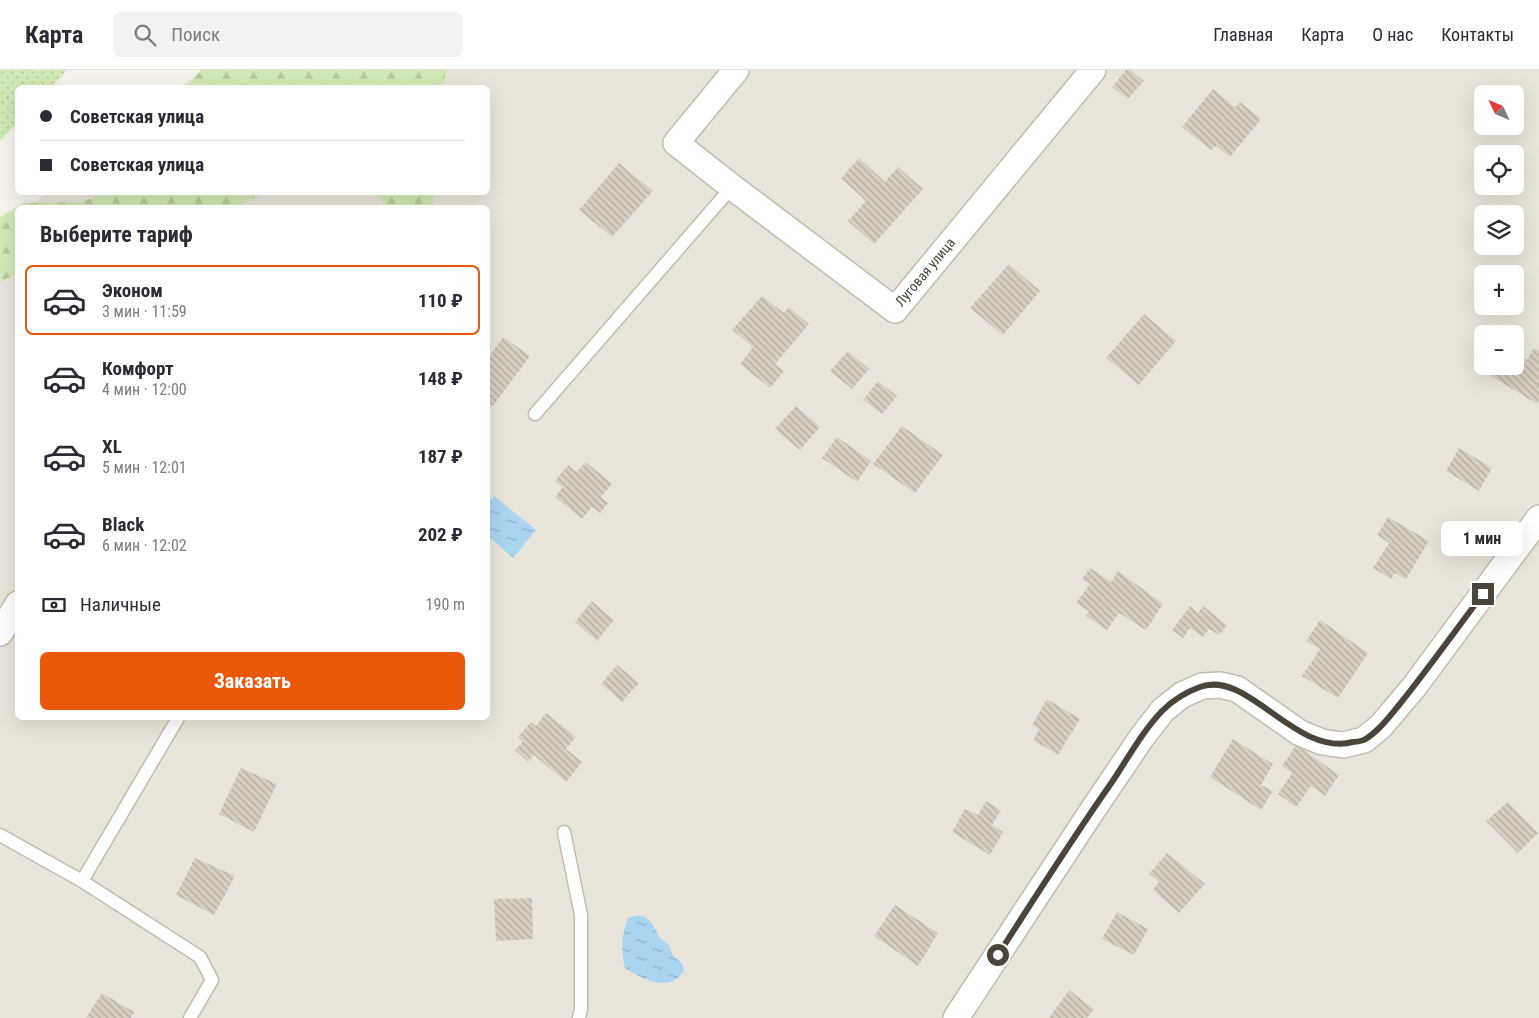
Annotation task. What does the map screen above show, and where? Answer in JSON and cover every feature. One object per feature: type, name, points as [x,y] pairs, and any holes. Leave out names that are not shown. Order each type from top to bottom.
[{"type":"street","name":"Луговая улица","points":[[736,70],[676,142],[732,187],[895,310],[1093,70]]},
{"type":"street","points":[[956,1018],[1142,736],[1162,710],[1182,695],[1202,686],[1220,685],[1237,689],[1300,733],[1322,742],[1343,745],[1364,740],[1381,726],[1414,687],[1539,518]]},
{"type":"street","points":[[0,634],[15,609]]},
{"type":"lane","points":[[535,414],[732,187]]},
{"type":"lane","points":[[82,881],[177,720]]},
{"type":"lane","points":[[564,832],[581,915],[581,1009],[579,1018]]},
{"type":"lane","points":[[0,834],[82,881],[200,956],[212,980],[190,1018]]},
{"type":"shaded area","points":[[204,70],[1539,70],[1539,1018],[0,1018],[0,230],[15,218],[15,720],[490,720],[490,205],[32,205],[44,195],[490,195],[490,85],[184,85]]},
{"type":"green space","points":[[0,70],[66,70],[53,85],[15,85],[15,125],[0,141]]},
{"type":"green space","points":[[201,70],[446,70],[443,85],[189,85]]},
{"type":"green space","points":[[101,195],[261,195],[240,205],[20,205],[23,203],[81,202]]},
{"type":"green space","points":[[378,195],[434,195],[432,205],[386,205]]},
{"type":"green space","points":[[15,208],[15,275],[0,282],[0,217]]},
{"type":"water","points":[[494,496],[536,530],[513,558],[490,538],[490,501]]},
{"type":"water","points":[[638,915],[645,917],[651,922],[660,938],[669,945],[673,956],[682,963],[684,971],[675,980],[663,983],[656,982],[643,978],[625,968],[622,948],[624,931],[628,918]]},
{"type":"building","points":[[1126,70],[1130,70],[1144,81],[1128,99],[1112,87]]},
{"type":"building","points":[[1213,89],[1235,107],[1240,102],[1261,119],[1230,157],[1216,146],[1211,150],[1182,127]]},
{"type":"building","points":[[859,158],[885,182],[898,167],[923,189],[874,244],[848,221],[866,201],[841,178]]},
{"type":"building","points":[[619,163],[653,191],[612,237],[579,210]]},
{"type":"building","points":[[1009,264],[1040,291],[1003,335],[970,308]]},
{"type":"building","points":[[762,296],[784,313],[789,307],[809,324],[775,364],[784,371],[770,388],[740,364],[753,347],[732,330]]},
{"type":"building","points":[[1144,314],[1176,341],[1139,385],[1106,358]]},
{"type":"building","points":[[503,337],[530,356],[493,406],[490,404],[490,355]]},
{"type":"building","points":[[1534,348],[1539,351],[1539,400],[1537,404],[1491,376],[1524,375],[1524,358],[1527,360]]},
{"type":"building","points":[[848,351],[869,369],[852,389],[830,371]]},
{"type":"building","points":[[878,381],[897,396],[882,414],[863,400]]},
{"type":"building","points":[[796,406],[820,427],[800,450],[775,429]]},
{"type":"building","points":[[902,426],[943,455],[915,493],[873,464]]},
{"type":"building","points":[[837,437],[871,461],[857,482],[822,458]]},
{"type":"building","points":[[1459,448],[1492,468],[1479,491],[1446,471]]},
{"type":"building","points":[[586,462],[612,484],[601,497],[608,503],[600,513],[592,507],[582,519],[555,497],[563,487],[555,481],[568,465],[576,472]]},
{"type":"building","points":[[1388,517],[1429,541],[1406,579],[1395,573],[1391,579],[1373,568],[1389,543],[1377,535]]},
{"type":"building","points":[[1090,568],[1111,582],[1118,571],[1163,604],[1146,630],[1119,613],[1107,630],[1086,616],[1089,611],[1076,603],[1090,584],[1082,579]]},
{"type":"building","points":[[592,601],[614,620],[597,641],[575,622]]},
{"type":"building","points":[[1190,606],[1198,613],[1203,606],[1227,625],[1219,635],[1209,629],[1203,637],[1190,628],[1183,638],[1172,630]]},
{"type":"building","points":[[1320,620],[1368,653],[1338,698],[1302,676],[1320,649],[1306,641]]},
{"type":"building","points":[[617,665],[639,683],[622,702],[601,684]]},
{"type":"building","points":[[1047,699],[1080,719],[1058,755],[1033,740],[1039,730],[1032,725]]},
{"type":"building","points":[[546,713],[576,737],[566,749],[582,762],[566,782],[534,755],[528,762],[515,750],[523,742],[518,737],[531,722],[536,726]]},
{"type":"building","points":[[1233,739],[1273,764],[1261,785],[1273,791],[1261,810],[1210,777]]},
{"type":"building","points":[[1296,745],[1339,775],[1325,796],[1311,786],[1296,807],[1278,794],[1292,773],[1282,766]]},
{"type":"building","points":[[241,768],[277,784],[254,832],[219,814]]},
{"type":"building","points":[[986,801],[1001,810],[992,825],[1003,832],[990,855],[952,832],[965,809],[978,815]]},
{"type":"building","points":[[1508,802],[1538,833],[1518,853],[1486,821]]},
{"type":"building","points":[[1167,853],[1205,884],[1179,913],[1153,890],[1159,882],[1149,874]]},
{"type":"building","points":[[195,858],[235,876],[214,915],[176,895]]},
{"type":"building","points":[[532,898],[533,939],[496,941],[494,899]]},
{"type":"building","points":[[895,905],[938,933],[918,966],[874,936]]},
{"type":"building","points":[[1117,912],[1148,929],[1134,955],[1102,939]]},
{"type":"building","points":[[1069,990],[1094,1009],[1087,1018],[1049,1018]]},
{"type":"building","points":[[102,993],[134,1012],[131,1018],[86,1018]]},
{"type":"route","points":[[998,955],[1142,736],[1162,710],[1182,695],[1202,686],[1220,685],[1237,689],[1300,733],[1322,742],[1343,745],[1364,740],[1381,726],[1414,687],[1483,594]]}]
